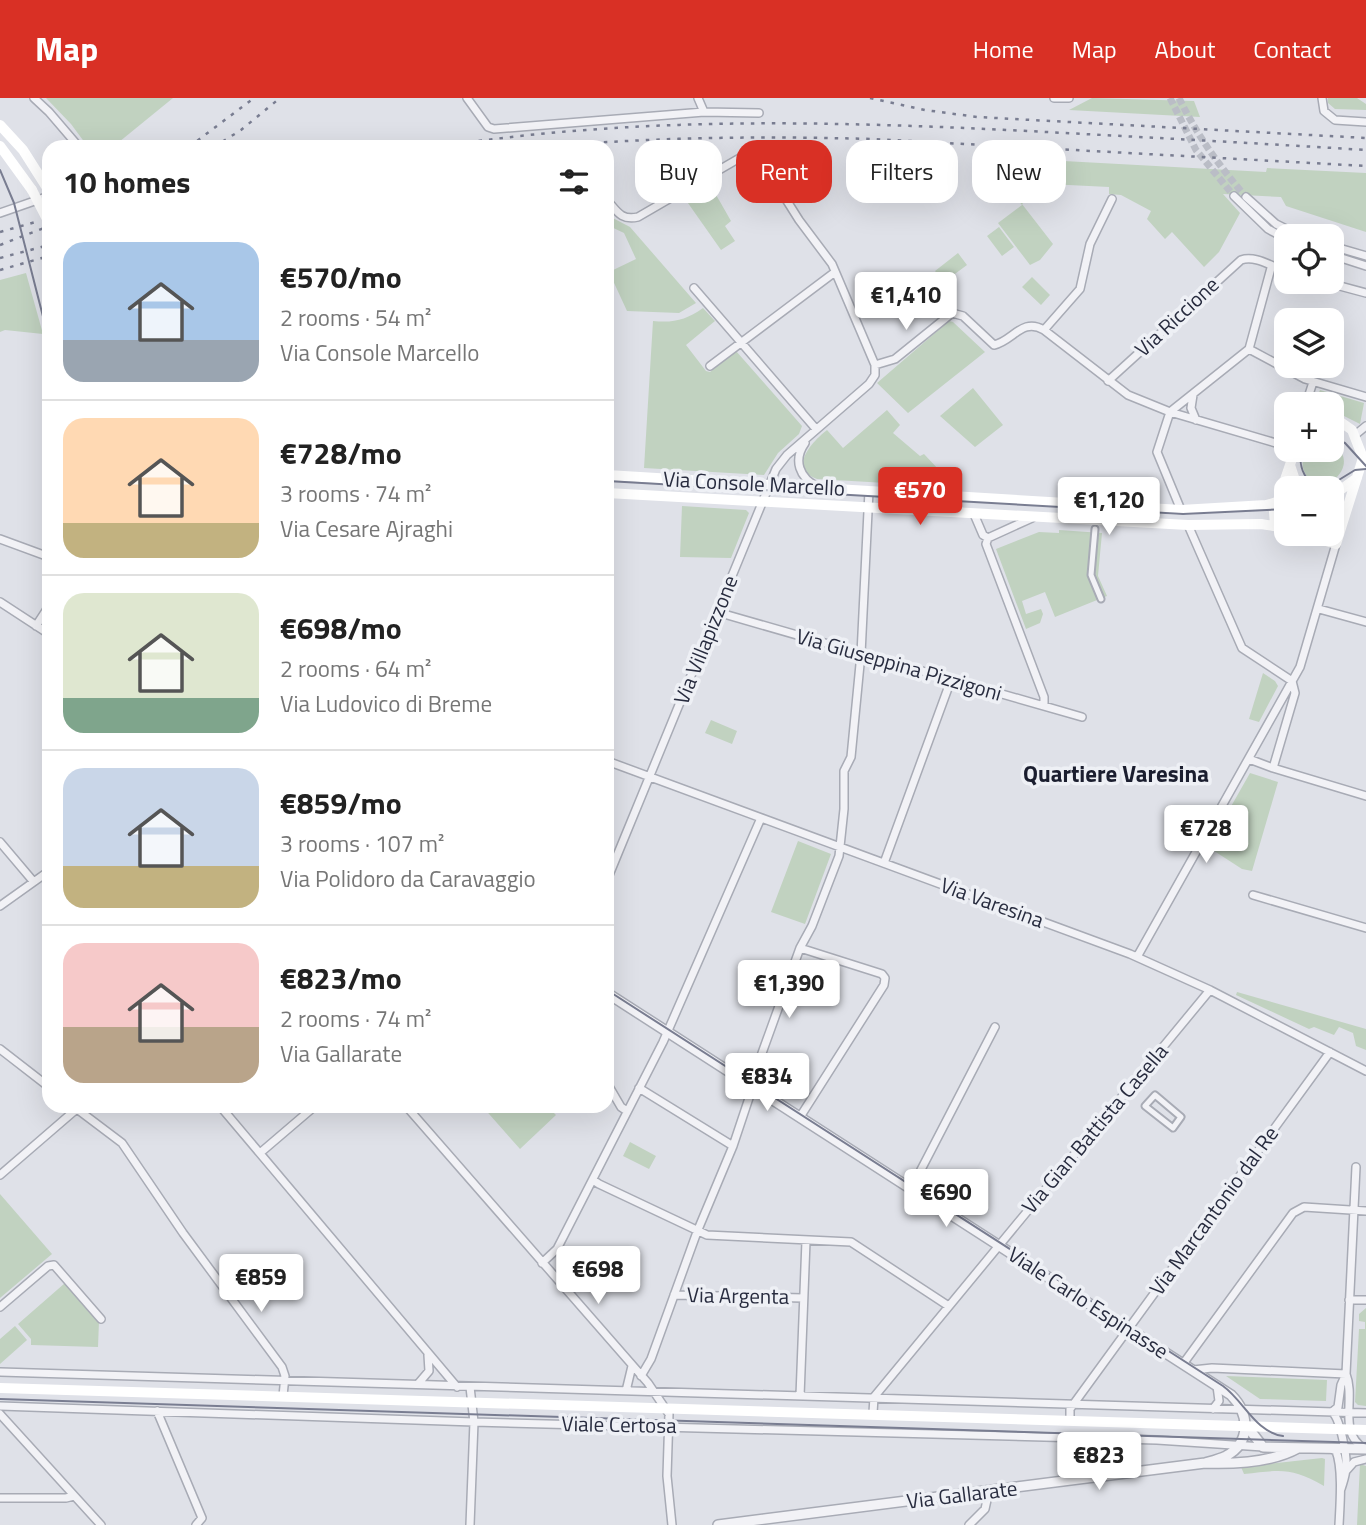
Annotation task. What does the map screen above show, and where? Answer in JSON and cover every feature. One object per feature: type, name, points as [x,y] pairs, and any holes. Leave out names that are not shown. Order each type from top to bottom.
[{"type":"main road","points":[[0,125],[23,149],[42,181]]},
{"type":"main road","points":[[0,146],[32,190],[42,209]]},
{"type":"main road","points":[[1344,425],[1355,435],[1365,455],[1361,480],[1344,524]]},
{"type":"main road","points":[[1286,476],[1291,462]]},
{"type":"main road","points":[[1290,465],[1294,476]]},
{"type":"main road","name":"Via Console Marcello","points":[[614,475],[1181,510],[1274,503]]},
{"type":"main road","points":[[1344,490],[1361,480]]},
{"type":"main road","name":"Via Console Marcello","points":[[614,493],[1188,525],[1274,527]]},
{"type":"main road","name":"Viale Certosa","points":[[0,1388],[1366,1430]]},
{"type":"street","points":[[34,98],[73,140]]},
{"type":"street","points":[[467,98],[488,127],[494,129],[705,111],[759,113]]},
{"type":"street","points":[[698,98],[705,111]]},
{"type":"street","points":[[1054,98],[1069,98]]},
{"type":"street","points":[[1322,98],[1322,107],[1328,116],[1335,120],[1366,122]]},
{"type":"street","points":[[614,208],[626,219],[638,218],[750,152],[760,151],[778,169],[780,187],[786,201],[825,253],[835,272],[875,365],[875,375],[869,384],[780,462],[769,484]]},
{"type":"street","points":[[0,213],[42,194]]},
{"type":"street","points":[[1234,196],[1274,232]]},
{"type":"street","points":[[1246,197],[1278,224]]},
{"type":"street","points":[[1044,330],[1080,289],[1088,249],[1112,199]]},
{"type":"street","points":[[1344,250],[1366,256]]},
{"type":"street","name":"Via Riccione","points":[[1108,381],[1236,263],[1249,258],[1264,262],[1271,268]]},
{"type":"street","points":[[1344,259],[1366,266]]},
{"type":"street","points":[[1181,510],[1157,452],[1170,412],[1249,349],[1271,268],[1274,269]]},
{"type":"street","points":[[710,366],[835,272]]},
{"type":"street","points":[[1344,287],[1366,293]]},
{"type":"street","points":[[694,288],[816,429]]},
{"type":"street","points":[[875,365],[895,359],[952,313],[960,314],[994,345],[1002,343],[1027,326],[1034,325],[1128,395],[1197,421],[1274,443]]},
{"type":"street","points":[[1249,349],[1313,382],[1366,397]]},
{"type":"street","points":[[1310,392],[1313,382]]},
{"type":"street","points":[[1194,393],[1191,408],[1197,421]]},
{"type":"street","points":[[1355,435],[1366,426]]},
{"type":"street","points":[[816,429],[802,446],[798,462],[803,475],[813,485],[822,488]]},
{"type":"street","name":"Via Villapizzone","points":[[614,863],[769,484]]},
{"type":"street","points":[[641,1376],[651,1359],[733,1146],[751,1085],[800,948],[839,856],[844,771],[851,757],[861,654],[869,491]]},
{"type":"street","points":[[974,514],[983,535],[988,538]]},
{"type":"street","points":[[1032,517],[988,538],[986,544],[1044,697],[1044,706]]},
{"type":"street","points":[[1188,525],[1242,648],[1292,681],[1295,692],[1273,768]]},
{"type":"street","points":[[1095,529],[1091,575],[1101,599]]},
{"type":"street","points":[[0,539],[42,554]]},
{"type":"street","points":[[1137,957],[1300,667],[1335,546]]},
{"type":"street","points":[[0,602],[42,630]]},
{"type":"street","points":[[1319,609],[1366,622]]},
{"type":"street","name":"Via Giuseppina Pizzigoni","points":[[717,612],[1082,717]]},
{"type":"street","points":[[36,626],[42,617]]},
{"type":"street","points":[[884,863],[951,680]]},
{"type":"street","points":[[1269,723],[1283,734]]},
{"type":"street","points":[[1249,759],[1366,796]]},
{"type":"street","name":"Via Varesina","points":[[614,764],[1137,957],[1210,990],[1366,1070]]},
{"type":"street","points":[[542,1264],[558,1249],[667,1031],[761,818]]},
{"type":"street","points":[[0,842],[33,881]]},
{"type":"street","points":[[0,906],[42,875]]},
{"type":"street","points":[[1253,895],[1366,928]]},
{"type":"street","points":[[800,948],[881,974],[885,978],[884,985],[800,1117]]},
{"type":"street","name":"Via Gian Battista Casella","points":[[874,1398],[947,1306],[1210,990]]},
{"type":"street","name":"Viale Carlo Espinasse","points":[[614,997],[1217,1385],[1234,1398],[1243,1410]]},
{"type":"street","points":[[911,1189],[995,1027]]},
{"type":"street","points":[[0,1049],[42,1082]]},
{"type":"street","name":"Via Marcantonio dal Re","points":[[1073,1405],[1330,1052]]},
{"type":"street","points":[[639,1087],[733,1146]]},
{"type":"street","points":[[614,1095],[621,1107],[627,1111]]},
{"type":"street","points":[[1155,1095],[1181,1117],[1172,1128],[1145,1106],[1155,1095]]},
{"type":"street","points":[[0,1175],[70,1113]]},
{"type":"street","points":[[85,1113],[122,1143],[205,1263],[282,1367],[285,1380],[283,1396]]},
{"type":"street","points":[[226,1113],[457,1387]]},
{"type":"street","points":[[261,1153],[307,1113]]},
{"type":"street","name":"Viale Certosa","points":[[412,1113],[666,1407]]},
{"type":"street","points":[[1341,1489],[1346,1471],[1345,1429],[1349,1413],[1349,1385],[1346,1374],[1356,1167]]},
{"type":"street","points":[[593,1180],[707,1236],[851,1242],[947,1306]]},
{"type":"street","points":[[1187,1367],[1293,1213],[1304,1207],[1366,1211]]},
{"type":"street","points":[[800,1396],[806,1241]]},
{"type":"street","points":[[0,1307],[48,1266],[54,1265],[101,1319]]},
{"type":"street","name":"Via Argenta","points":[[674,1295],[803,1298]]},
{"type":"street","points":[[1349,1300],[1366,1300]]},
{"type":"street","points":[[418,1384],[426,1378],[429,1371],[428,1354]]},
{"type":"street","points":[[626,1391],[632,1366]]},
{"type":"street","points":[[1187,1367],[1346,1374]]},
{"type":"street","name":"Viale Certosa","points":[[0,1371],[1366,1413]]},
{"type":"street","points":[[1346,1374],[1342,1380],[1338,1407],[1332,1412],[1356,1443],[1366,1449]]},
{"type":"street","points":[[1212,1410],[1219,1401],[1217,1385]]},
{"type":"street","points":[[470,1387],[474,1422],[470,1525]]},
{"type":"street","points":[[873,1413],[874,1398]]},
{"type":"street","points":[[1070,1420],[1070,1409],[1073,1405]]},
{"type":"street","name":"Viale Certosa","points":[[0,1406],[1157,1440],[1263,1447]]},
{"type":"street","points":[[666,1407],[669,1414],[667,1476],[673,1525]]},
{"type":"street","points":[[1205,1463],[1226,1456],[1238,1445],[1246,1425],[1243,1410]]},
{"type":"street","points":[[157,1411],[202,1518],[198,1524]]},
{"type":"street","points":[[0,1414],[101,1525]]},
{"type":"street","points":[[1246,1425],[1263,1447],[1366,1449]]},
{"type":"street","points":[[1205,1463],[1226,1464],[1282,1455],[1298,1448]]},
{"type":"street","points":[[1330,1448],[1338,1456],[1341,1489],[1339,1525]]},
{"type":"street","points":[[1346,1471],[1354,1462],[1366,1459]]},
{"type":"street","name":"Via Gallarate","points":[[718,1525],[1205,1463]]},
{"type":"street","points":[[969,1525],[985,1509],[989,1491]]},
{"type":"street","points":[[0,1498],[74,1496]]},
{"type":"street","points":[[784,1525],[791,1516]]},
{"type":"green space","points":[[46,98],[173,98],[121,140],[83,140]]},
{"type":"green space","points":[[1092,98],[1194,101],[1200,117],[1069,110]]},
{"type":"green space","points":[[1328,98],[1357,98],[1366,104],[1366,110],[1335,109],[1328,103]]},
{"type":"green space","points":[[1066,161],[1266,172],[1267,168],[1366,173],[1366,232],[1286,206],[1281,197],[1223,194],[1240,213],[1219,252],[1204,267],[1172,232],[1165,239],[1147,219],[1151,211],[1121,195],[1109,194],[1109,187],[1066,185]]},
{"type":"green space","points":[[688,203],[721,203],[731,221],[725,226],[735,241],[721,250]]},
{"type":"green space","points":[[1020,203],[1023,203],[1053,244],[1040,260],[1030,265],[998,223],[1022,205]]},
{"type":"green space","points":[[614,219],[630,227],[696,303],[679,313],[627,311],[614,283],[614,270],[636,259],[624,233],[614,228]]},
{"type":"green space","points":[[999,227],[1014,247],[1002,256],[987,236]]},
{"type":"green space","points":[[958,253],[967,265],[944,282],[935,271]]},
{"type":"green space","points":[[26,273],[42,334],[5,330],[0,332],[0,280]]},
{"type":"green space","points":[[1032,277],[1050,295],[1041,305],[1022,287]]},
{"type":"green space","points":[[703,308],[715,321],[686,345],[706,371],[710,372],[736,351],[802,426],[799,434],[778,453],[764,475],[644,468],[653,321],[680,320]]},
{"type":"green space","points":[[949,321],[985,352],[908,413],[877,383]]},
{"type":"green space","points":[[973,388],[1003,425],[975,447],[940,416]]},
{"type":"green space","points":[[1344,397],[1364,403],[1360,424],[1344,416]]},
{"type":"green space","points":[[887,410],[900,425],[893,433],[920,456],[924,454],[955,487],[817,479],[808,474],[803,462],[806,454],[827,430],[843,448]]},
{"type":"green space","points":[[1303,462],[1344,462],[1338,476],[1308,476]]},
{"type":"green space","points":[[682,506],[746,510],[749,513],[731,558],[680,557]]},
{"type":"green space","points":[[1059,530],[1102,533],[1098,576],[1107,596],[1055,617],[1045,592],[1022,601],[1026,614],[1041,609],[1043,614],[1040,623],[1026,629],[996,549],[1039,532],[1059,533]]},
{"type":"green space","points":[[1263,673],[1278,686],[1259,722],[1249,719]]},
{"type":"green space","points":[[711,720],[737,731],[732,744],[705,733]]},
{"type":"green space","points":[[1250,773],[1278,782],[1252,871],[1242,869],[1208,847]]},
{"type":"green space","points":[[798,841],[831,854],[805,924],[771,912]]},
{"type":"green space","points":[[1237,992],[1366,1029],[1366,1050],[1356,1046],[1353,1033],[1339,1027],[1334,1035],[1314,1027],[1309,1029],[1236,995]]},
{"type":"green space","points":[[488,1113],[556,1115],[520,1149]]},
{"type":"green space","points":[[630,1142],[656,1156],[649,1169],[623,1156]]},
{"type":"green space","points":[[0,1194],[52,1254],[0,1298]]},
{"type":"green space","points":[[65,1283],[99,1321],[98,1347],[31,1345],[31,1339],[18,1324]]},
{"type":"green space","points":[[1366,1308],[1366,1406],[1355,1402],[1359,1329],[1365,1329],[1365,1322],[1359,1321],[1359,1314]]},
{"type":"green space","points":[[15,1326],[27,1340],[0,1364],[0,1339]]},
{"type":"green space","points":[[1226,1376],[1327,1380],[1326,1401],[1260,1399]]},
{"type":"green space","points":[[1325,1459],[1324,1486],[1286,1471],[1244,1474],[1241,1467]]},
{"type":"green space","points":[[1360,1464],[1366,1466],[1366,1525],[1357,1525]]},
{"type":"tunnel","points":[[1170,98],[1196,150],[1234,196]]},
{"type":"tunnel","points":[[1179,98],[1209,150],[1246,197]]},
{"type":"tram line","points":[[0,170],[14,203],[42,313]]},
{"type":"tram line","points":[[1344,443],[1366,466]]},
{"type":"tram line","points":[[1301,462],[1306,476]]},
{"type":"tram line","points":[[1344,477],[1355,470],[1366,469]]},
{"type":"tram line","points":[[614,481],[1183,514],[1274,510]]},
{"type":"tram line","points":[[614,994],[1223,1386],[1265,1429],[1283,1436]]},
{"type":"tram line","points":[[0,1399],[1366,1443]]},
{"type":"railway","points":[[198,140],[254,98]]},
{"type":"railway","points":[[225,140],[280,98]]},
{"type":"railway","points":[[870,98],[925,110],[977,117],[1366,138]]},
{"type":"railway","points":[[489,140],[659,126],[806,123],[1028,131],[1366,150]]},
{"type":"railway","points":[[614,142],[707,138],[873,139],[1366,166]]},
{"type":"railway","points":[[0,232],[39,221]]},
{"type":"railway","points":[[0,245],[42,229]]},
{"type":"railway","points":[[0,258],[42,247]]},
{"type":"railway","points":[[0,270],[42,258]]},
{"type":"district","name":"Quartiere Varesina","points":[[1116,774]]}]
